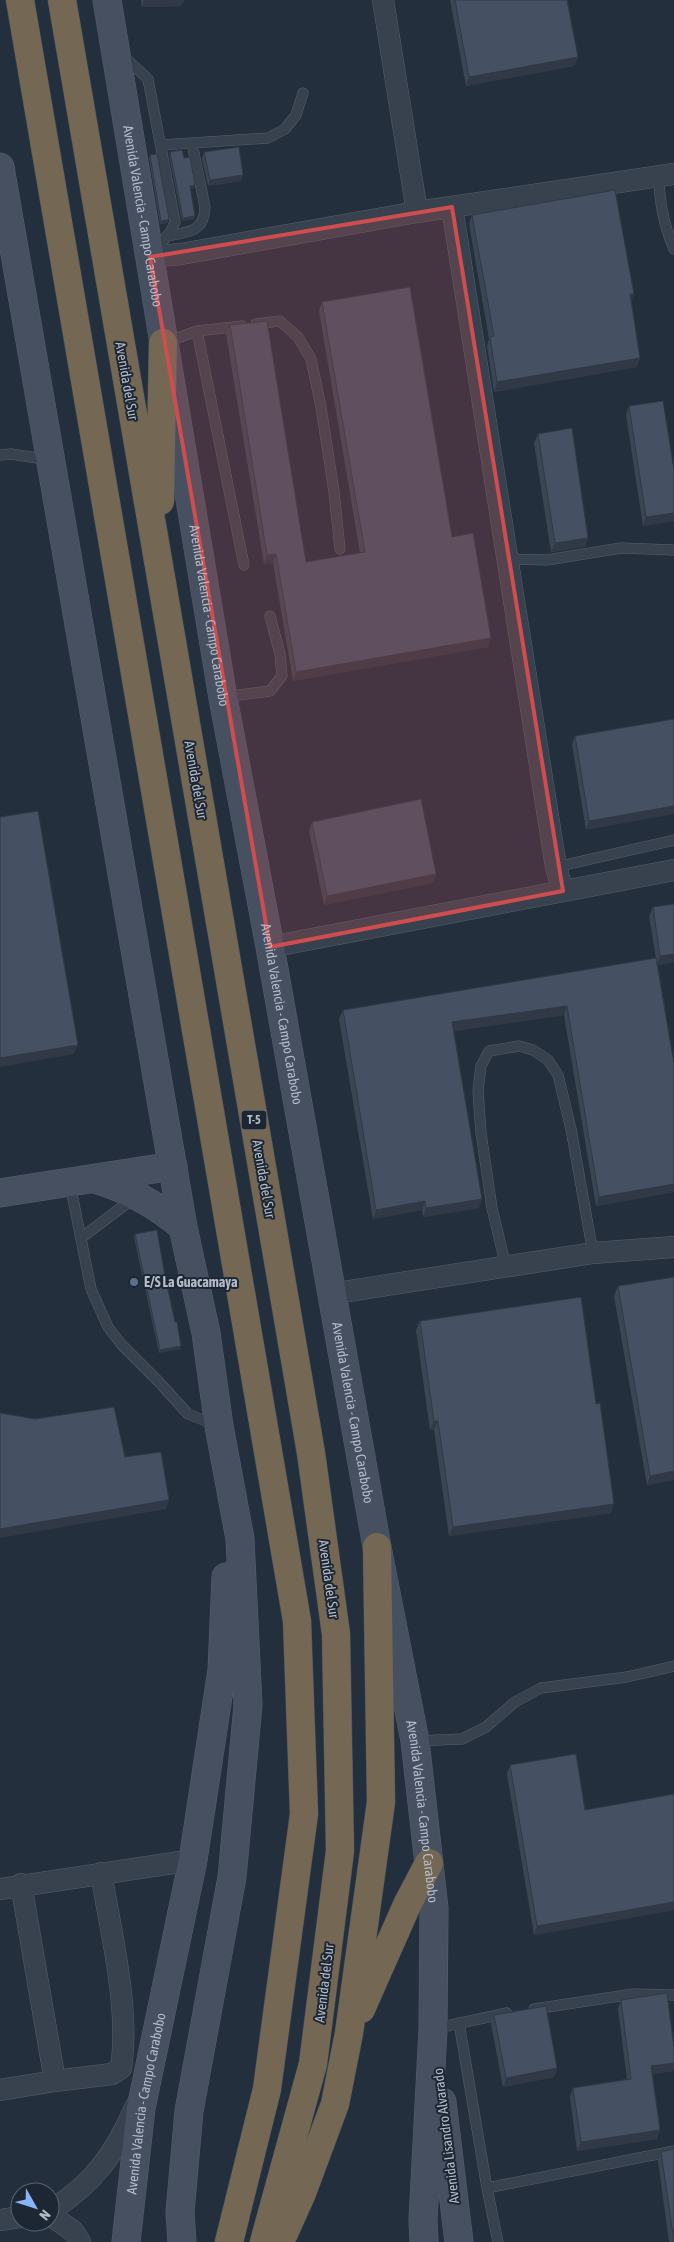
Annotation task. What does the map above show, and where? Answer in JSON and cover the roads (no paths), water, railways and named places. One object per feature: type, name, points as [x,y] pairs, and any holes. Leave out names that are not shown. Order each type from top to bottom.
[{"type":"highway","points":[[20,0],[297,1621],[304,1814],[267,2089],[229,2242]]},
{"type":"highway","name":"Avenida del Sur","points":[[62,0],[311,1453],[336,1634],[340,1851],[313,2064],[264,2242]]},
{"type":"highway","points":[[158,565],[163,343]]},
{"type":"highway","points":[[280,2242],[302,2193],[335,2104],[350,2033],[381,1802],[377,1547]]},
{"type":"highway","points":[[350,2033],[407,1905],[429,1862]]},
{"type":"street","name":"Avenida Valencia - Campo Carabobo","points":[[107,0],[223,698],[270,947],[330,1294],[415,1741],[446,2026]]},
{"type":"street","points":[[383,0],[417,212]]},
{"type":"street","name":"Avenida Valencia - Campo Carabobo","points":[[0,167],[183,1227],[206,1333],[219,1426],[240,1539],[248,1705],[232,1877],[189,2111],[180,2212],[182,2242]]},
{"type":"street","points":[[150,257],[181,254],[417,212],[667,175]]},
{"type":"street","points":[[452,207],[509,559],[556,867],[563,892]]},
{"type":"street","points":[[270,947],[674,870]]},
{"type":"street","points":[[0,1193],[83,1182],[173,1166]]},
{"type":"street","points":[[83,1182],[138,1195],[165,1212],[183,1227]]},
{"type":"street","points":[[330,1294],[593,1254],[674,1248]]},
{"type":"street","name":"Avenida Valencia - Campo Carabobo","points":[[126,2242],[141,2108],[193,1860],[222,1670],[232,1491]]},
{"type":"street","points":[[0,1889],[21,1884],[193,1860]]},
{"type":"street","points":[[0,2090],[55,2080],[112,2074],[121,2068],[123,2055],[121,2000],[101,1873]]},
{"type":"street","points":[[21,1884],[55,2080]]},
{"type":"street","points":[[424,2242],[423,2220],[446,2026]]},
{"type":"street","name":"Avenida Lisandro Alvarado","points":[[446,2026],[459,2242]]},
{"type":"street","points":[[60,2206],[75,2195],[110,2158],[147,2081]]},
{"type":"street","points":[[60,2221],[73,2231],[80,2242]]},
{"type":"lane","points":[[115,49],[148,79],[175,222],[167,236],[150,257]]},
{"type":"lane","points":[[161,145],[268,138],[285,129],[296,115],[303,92]]},
{"type":"lane","points":[[167,236],[194,231],[204,218],[205,207],[192,143]]},
{"type":"lane","points":[[667,175],[659,196],[668,236],[674,249]]},
{"type":"lane","points":[[163,343],[197,331],[280,321],[298,338],[311,359],[321,407],[334,492],[340,549]]},
{"type":"lane","points":[[197,331],[244,565]]},
{"type":"lane","points":[[0,455],[11,454],[51,460]]},
{"type":"lane","points":[[509,559],[547,560],[621,548],[674,550]]},
{"type":"lane","points":[[223,698],[270,691],[282,676],[280,654],[270,616]]},
{"type":"lane","points":[[556,867],[674,840]]},
{"type":"lane","points":[[506,1267],[492,1208],[481,1133],[478,1091],[481,1066],[489,1051],[519,1046],[533,1050],[548,1060],[558,1076],[571,1129],[593,1254]]},
{"type":"lane","points":[[83,1182],[80,1238],[91,1289],[108,1327],[121,1344],[158,1380],[188,1414],[219,1426]]},
{"type":"lane","points":[[80,1238],[138,1195]]},
{"type":"lane","points":[[415,1741],[462,1739],[486,1727],[515,1702],[541,1688],[627,1677],[674,1666]]},
{"type":"lane","points":[[498,2242],[487,2188],[446,2026],[520,2011],[633,1994],[674,1995]]},
{"type":"lane","points":[[487,2188],[674,2151]]},
{"type":"place","name":"E/S La Guacamaya","points":[[134,1282]]}]
